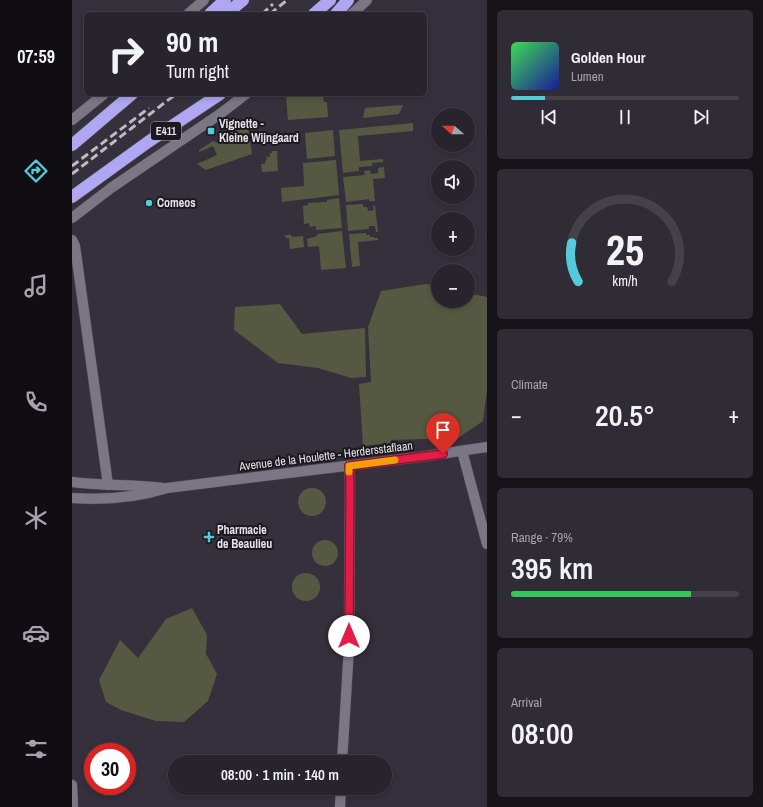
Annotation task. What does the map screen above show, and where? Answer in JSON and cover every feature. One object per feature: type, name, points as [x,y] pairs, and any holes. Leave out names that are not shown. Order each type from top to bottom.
[{"type":"highway","points":[[212,12],[225,0]]},
{"type":"highway","points":[[228,12],[243,0]]},
{"type":"highway","points":[[316,12],[330,0]]},
{"type":"highway","points":[[338,12],[348,0]]},
{"type":"highway","points":[[72,145],[130,96]]},
{"type":"highway","name":"E411","points":[[72,197],[113,169],[148,142],[217,96]]},
{"type":"street","points":[[190,12],[204,0]]},
{"type":"street","points":[[354,12],[367,0]]},
{"type":"street","points":[[72,120],[102,96]]},
{"type":"street","points":[[72,218],[111,188],[220,114],[243,96]]},
{"type":"street","points":[[72,240],[75,246],[108,485]]},
{"type":"street","name":"Avenue de la Houlette - Herdersstaflaan","points":[[72,498],[99,500],[149,494],[167,488],[349,466],[487,447]]},
{"type":"street","points":[[462,451],[487,544]]},
{"type":"street","points":[[342,755],[349,640],[349,466]]},
{"type":"street","name":"Avenue de la Houlette - Herdersstaflaan","points":[[72,482],[167,488]]},
{"type":"street","points":[[72,785],[73,807]]},
{"type":"street","points":[[340,807],[341,795]]},
{"type":"green space","points":[[286,96],[323,96],[324,102],[327,102],[328,117],[288,120]]},
{"type":"green space","points":[[403,105],[399,114],[363,118],[365,108]]},
{"type":"green space","points":[[246,118],[252,154],[206,170],[197,164],[217,155],[213,146],[199,152],[199,150],[213,141],[218,143],[232,134],[230,129]]},
{"type":"green space","points":[[413,123],[413,131],[358,136],[360,161],[383,159],[383,162],[372,163],[372,166],[359,167],[359,171],[343,173],[339,130]]},
{"type":"green space","points":[[333,130],[335,156],[307,159],[305,133]]},
{"type":"green space","points":[[272,151],[277,151],[278,171],[262,172],[261,164],[265,164],[265,161],[267,160],[266,157],[270,157],[270,153],[272,153]]},
{"type":"green space","points":[[336,160],[339,195],[282,202],[281,188],[304,186],[303,163]]},
{"type":"green space","points":[[384,167],[385,178],[373,179],[375,201],[369,201],[369,199],[346,202],[343,177],[365,175],[364,171],[370,170],[371,174],[378,173],[378,168]]},
{"type":"green space","points":[[339,198],[342,228],[316,230],[316,226],[310,227],[309,223],[304,224],[303,206],[308,205],[308,203],[327,202],[327,200]]},
{"type":"green space","points":[[363,204],[363,207],[367,207],[368,211],[374,210],[373,206],[375,206],[378,232],[376,232],[375,226],[369,226],[369,229],[348,231],[346,205]]},
{"type":"green space","points":[[342,231],[346,268],[321,270],[319,246],[308,247],[307,239],[317,236],[317,234]]},
{"type":"green space","points":[[366,233],[366,235],[370,235],[370,237],[378,238],[378,240],[358,242],[360,266],[352,267],[349,234]]},
{"type":"green space","points":[[285,235],[291,235],[292,237],[303,236],[304,247],[290,249],[289,238],[286,238]]},
{"type":"green space","points":[[426,284],[431,285],[431,308],[475,308],[475,294],[487,297],[487,391],[483,421],[458,438],[391,440],[391,443],[363,446],[359,384],[371,382],[368,327],[381,291]]},
{"type":"green space","points":[[280,304],[302,334],[365,328],[366,377],[351,378],[318,368],[278,363],[234,330],[235,307]]},
{"type":"green space","points":[[312,488],[322,492],[326,502],[322,512],[312,516],[302,512],[298,502],[302,492]]},
{"type":"green space","points":[[325,540],[334,544],[338,553],[334,562],[325,566],[316,562],[312,553],[316,544]]},
{"type":"green space","points":[[306,573],[316,577],[320,587],[316,597],[306,601],[296,597],[292,587],[296,577]]},
{"type":"green space","points":[[192,608],[207,635],[206,654],[217,674],[208,701],[184,722],[156,721],[121,710],[106,702],[99,680],[120,640],[138,658],[166,619]]},
{"type":"railway","points":[[272,12],[287,0]]},
{"type":"railway","points":[[264,12],[273,4]]},
{"type":"railway","points":[[72,174],[173,96]]},
{"type":"railway","points":[[72,166],[149,108]]},
{"type":"slow traffic","points":[[349,472],[349,466],[395,460]]},
{"type":"place","name":"Vignette - Kleine Wijngaard","points":[[211,131]]},
{"type":"place","name":"Comeos","points":[[149,203]]},
{"type":"place","name":"Pharmacie de Beaulieu","points":[[209,537]]},
{"type":"route","points":[[349,636],[349,466],[443,454]]}]
